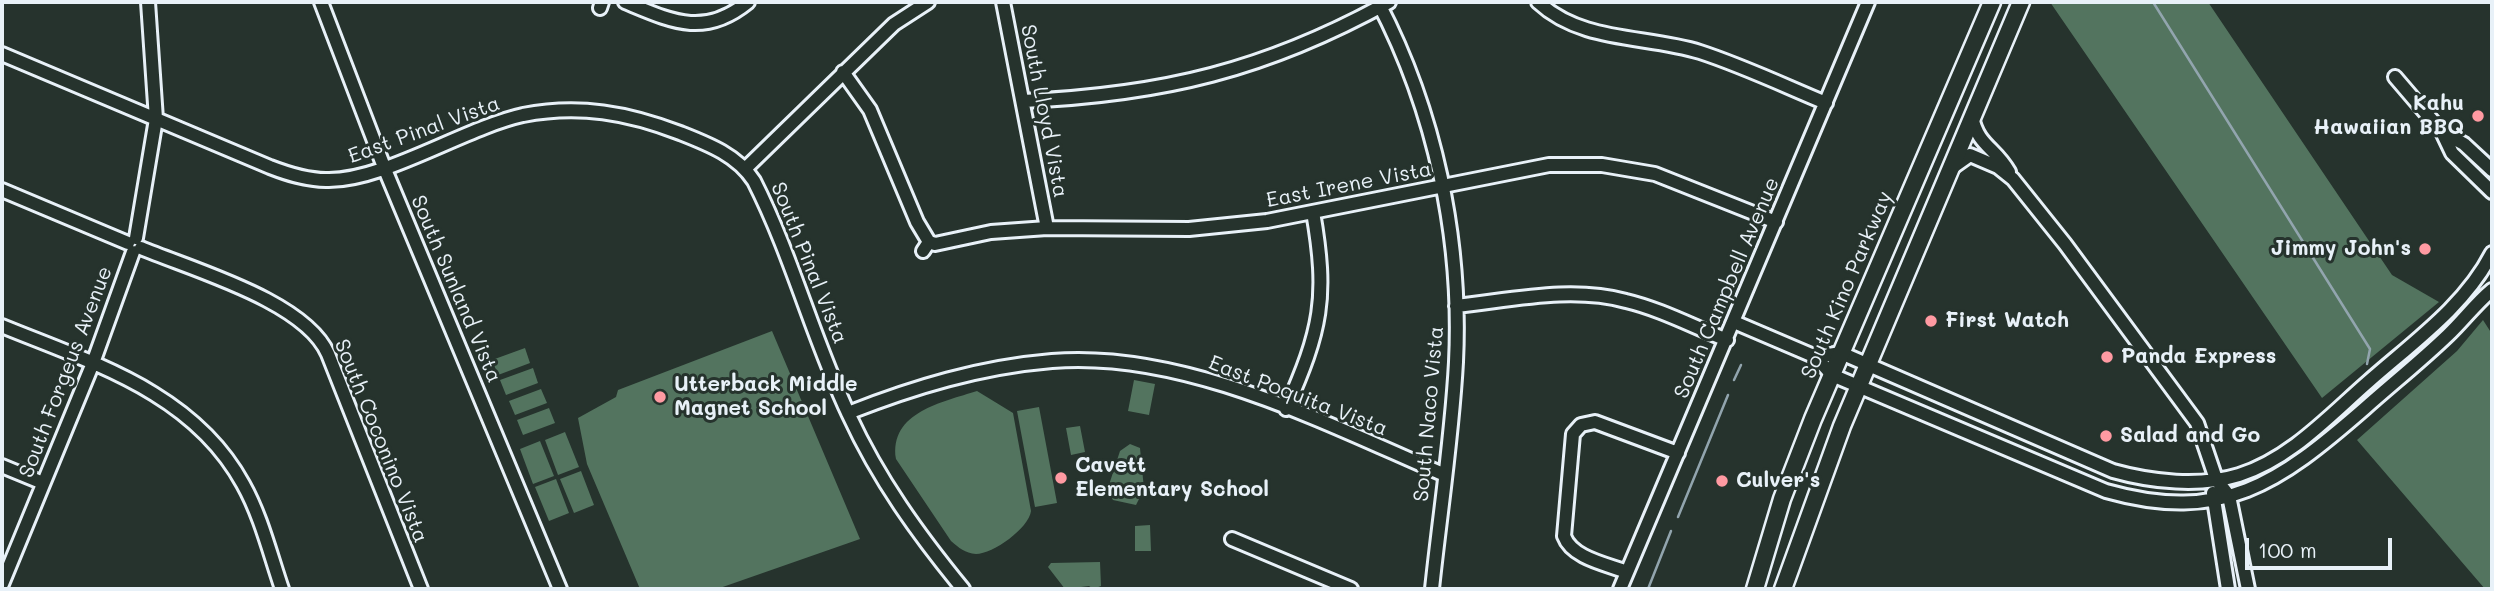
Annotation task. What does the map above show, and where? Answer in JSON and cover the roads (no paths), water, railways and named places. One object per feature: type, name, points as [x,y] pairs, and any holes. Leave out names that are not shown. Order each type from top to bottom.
[{"type":"main road","name":"South Kino Parkway","points":[[1755,589],[1782,499],[1832,375],[1992,2]]},
{"type":"main road","points":[[1783,589],[1821,480],[1972,117],[2015,4]]},
{"type":"street","name":"South Forgeus Avenue","points":[[2,583],[93,363],[134,245],[156,120],[148,2]]},
{"type":"street","name":"South Sunland Vista","points":[[321,2],[384,167],[560,589]]},
{"type":"street","points":[[625,2],[666,19],[689,24],[714,22],[727,17],[748,2]]},
{"type":"street","points":[[746,168],[894,24],[928,2]]},
{"type":"street","name":"South Lloyd Vista","points":[[1003,2],[1048,228]]},
{"type":"street","points":[[1538,2],[1558,18],[1580,28],[1698,51],[1826,103]]},
{"type":"street","name":"South Campbell Avenue","points":[[1620,589],[1868,2]]},
{"type":"street","points":[[1023,101],[1098,98],[1222,74],[1317,39],[1382,3]]},
{"type":"street","name":"South Naco Vista","points":[[1382,3],[1424,113],[1449,225],[1456,306],[1456,359],[1432,589]]},
{"type":"street","name":"East Pinal Vista","points":[[2,54],[290,175],[310,179],[346,179],[504,121],[574,110],[615,113],[655,124],[708,145],[746,168]]},
{"type":"street","name":"East Irene Vista","points":[[843,72],[870,110],[926,246],[991,232],[1048,228],[1189,229],[1267,221],[1549,165],[1602,164],[1655,174],[1776,222]]},
{"type":"street","points":[[2395,77],[2442,132],[2452,153],[2492,192]]},
{"type":"street","points":[[1972,117],[1976,135],[2000,156],[2012,179]]},
{"type":"street","points":[[2442,132],[2464,144],[2492,170]]},
{"type":"street","points":[[1951,168],[1970,155],[1998,167],[2012,179],[2064,244],[2197,423],[2216,479],[2230,496],[2248,589]]},
{"type":"street","name":"South Pinal Vista","points":[[746,168],[764,200],[848,413],[887,489],[919,536],[962,589]]},
{"type":"street","name":"South Coconino Vista","points":[[2,190],[269,301],[298,317],[312,329],[323,343],[332,363],[421,589]]},
{"type":"street","points":[[1286,409],[1319,322],[1322,274],[1313,212]]},
{"type":"street","points":[[1816,356],[1841,353],[2113,471],[2153,480],[2216,479],[2239,475],[2276,457],[2315,428],[2451,308],[2477,277],[2492,253]]},
{"type":"street","points":[[1734,322],[1816,356],[1832,375],[2106,491],[2151,501],[2212,499],[2230,496],[2269,482],[2299,464],[2447,336],[2492,290]]},
{"type":"street","points":[[1456,306],[1589,294],[1628,301],[1727,340]]},
{"type":"street","points":[[2,326],[93,363],[155,393],[176,407],[215,443],[251,499],[282,589]]},
{"type":"street","name":"East Poquita Vista","points":[[848,413],[934,381],[1053,361],[1161,369],[1236,388],[1445,475]]},
{"type":"street","points":[[1627,572],[1576,552],[1564,536],[1571,441],[1579,419],[1601,424],[1678,453]]},
{"type":"street","points":[[2,466],[43,483]]},
{"type":"street","points":[[2216,479],[2212,499],[2228,589]]},
{"type":"street","points":[[1232,539],[1351,589]]},
{"type":"waterway","points":[[2153,2],[2370,349],[2367,364]]},
{"type":"waterway","points":[[1734,380],[1741,365]]},
{"type":"waterway","points":[[1678,517],[1728,395]]},
{"type":"waterway","points":[[1648,589],[1671,531]]},
{"type":"place","name":"Kahu Hawaiian BBQ","points":[[2478,116]]},
{"type":"place","name":"Jimmy John's","points":[[2425,249]]},
{"type":"place","name":"First Watch","points":[[1931,321]]},
{"type":"place","name":"Panda Express","points":[[2107,357]]},
{"type":"place","name":"Utterback Middle Magnet School","points":[[660,397]]},
{"type":"place","name":"Salad and Go","points":[[2106,436]]},
{"type":"place","name":"Cavett Elementary School","points":[[1061,478]]},
{"type":"place","name":"Culver's","points":[[1722,481]]}]
